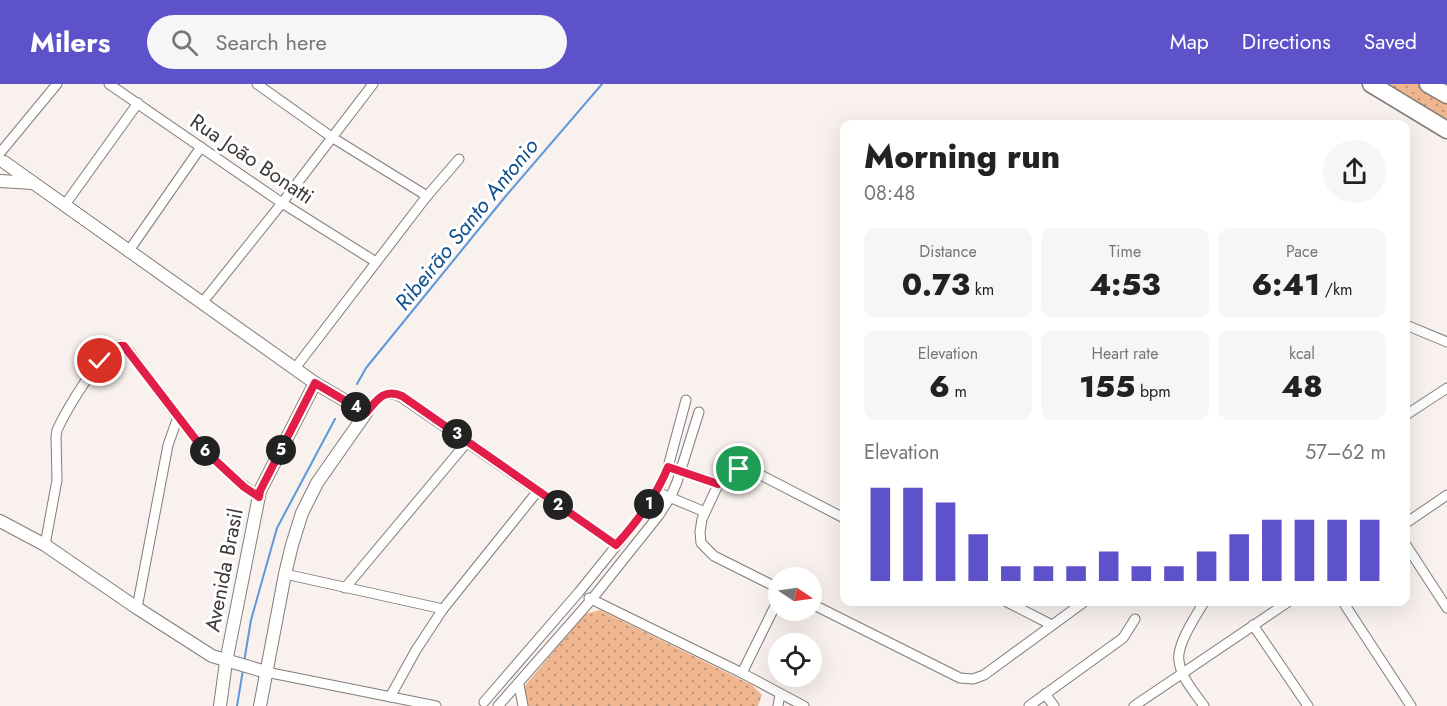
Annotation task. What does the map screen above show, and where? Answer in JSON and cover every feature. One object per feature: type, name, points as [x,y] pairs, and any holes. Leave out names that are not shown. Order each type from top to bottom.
[{"type":"highway","points":[[1371,84],[1447,130]]},
{"type":"highway","points":[[1428,84],[1447,95]]},
{"type":"main road","points":[[1,157],[4,169],[0,179],[34,183]]},
{"type":"main road","points":[[1,157],[64,207],[128,252],[296,367],[315,383],[366,413],[309,498],[296,531],[264,672],[260,706]]},
{"type":"main road","name":"Avenida Brasil","points":[[220,706],[230,663],[260,491],[315,383]]},
{"type":"main road","points":[[0,521],[45,545],[212,656],[264,672]]},
{"type":"street","points":[[1,157],[57,84]]},
{"type":"street","name":"Rua João Bonatti","points":[[109,84],[282,203],[376,262]]},
{"type":"street","points":[[257,84],[333,138],[427,196]]},
{"type":"street","points":[[202,303],[373,84]]},
{"type":"street","points":[[64,207],[138,103]]},
{"type":"street","points":[[128,252],[201,147]]},
{"type":"street","points":[[296,367],[427,196],[459,159]]},
{"type":"street","points":[[1410,327],[1447,342]]},
{"type":"street","points":[[45,545],[57,480],[57,430],[100,361],[112,349],[120,345],[129,351],[178,417],[215,461],[259,497]]},
{"type":"street","points":[[1410,412],[1447,388]]},
{"type":"street","points":[[366,413],[381,396],[386,393],[395,393],[468,441],[537,492],[616,545]]},
{"type":"street","points":[[482,704],[579,592],[634,525],[657,492],[668,467],[686,400]]},
{"type":"street","points":[[482,704],[490,703],[497,706],[519,685],[592,599],[658,515],[671,496],[699,412]]},
{"type":"street","points":[[137,608],[168,445],[178,417]]},
{"type":"street","points":[[345,588],[468,441]]},
{"type":"street","points":[[668,467],[718,484]]},
{"type":"street","points":[[768,583],[714,556],[704,548],[700,539],[705,512],[724,472],[748,470],[840,516]]},
{"type":"street","points":[[390,697],[442,609],[537,492]]},
{"type":"street","points":[[657,492],[705,512]]},
{"type":"street","points":[[1410,520],[1447,495]]},
{"type":"street","points":[[1410,551],[1447,608]]},
{"type":"street","points":[[285,574],[442,609]]},
{"type":"street","points":[[579,592],[804,706]]},
{"type":"street","points":[[1015,606],[1052,625]]},
{"type":"street","points":[[822,609],[960,678],[973,679],[984,675],[1078,606]]},
{"type":"street","points":[[1202,606],[1181,646],[1178,657],[1183,674],[1204,706]]},
{"type":"street","points":[[1134,706],[1282,606]]},
{"type":"street","points":[[1346,606],[1411,706]]},
{"type":"street","points":[[1029,706],[1123,638],[1135,619]]},
{"type":"street","points":[[742,673],[768,620]]},
{"type":"street","points":[[1253,625],[1308,706]]},
{"type":"street","points":[[264,672],[436,706]]},
{"type":"street","points":[[519,685],[523,706]]},
{"type":"street","points":[[778,706],[780,694]]},
{"type":"street","points":[[1045,694],[1054,706]]},
{"type":"shaded area","points":[[1381,84],[1420,84],[1447,101],[1447,124]]},
{"type":"shaded area","points":[[600,610],[752,685],[762,695],[758,706],[526,706],[523,688],[585,614]]},
{"type":"waterway","name":"Ribeirão Santo Antonio","points":[[357,384],[366,368],[505,197],[602,84]]},
{"type":"waterway","name":"Ribeirão Santo Antonio","points":[[244,662],[251,620],[277,528],[335,419]]},
{"type":"waterway","name":"Ribeirão Santo Antonio","points":[[237,706],[243,670]]},
{"type":"route","points":[[100,361],[116,346],[124,346],[203,449],[244,487],[259,497],[315,383],[366,413],[383,394],[395,393],[402,396],[616,545],[634,525],[657,492],[668,467],[718,484],[724,472],[739,469]]}]
